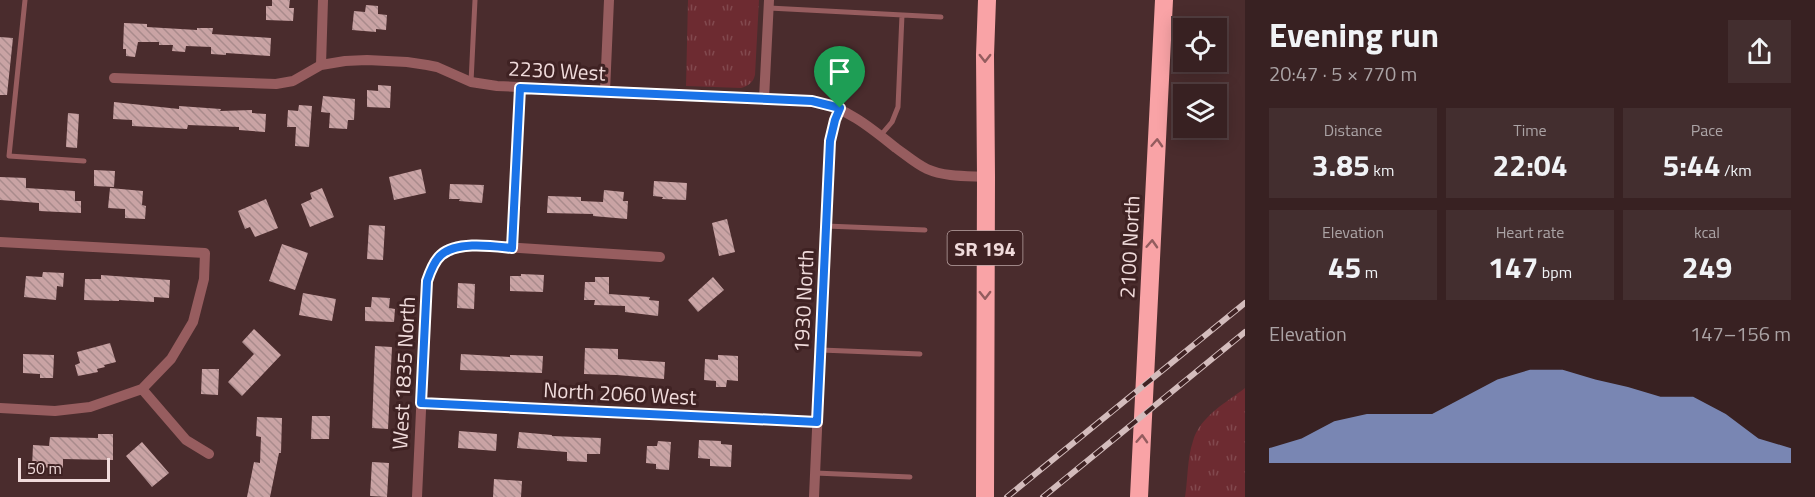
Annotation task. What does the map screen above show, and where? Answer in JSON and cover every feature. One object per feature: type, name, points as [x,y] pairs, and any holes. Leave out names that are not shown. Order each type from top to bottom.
[{"type":"highway","name":"SR 194","points":[[985,497],[987,0]]},
{"type":"highway","name":"2100 North","points":[[1139,497],[1164,0]]},
{"type":"street","points":[[321,65],[323,0]]},
{"type":"street","points":[[605,91],[609,0]]},
{"type":"street","points":[[764,99],[769,4]]},
{"type":"street","name":"2230 West","points":[[114,78],[276,84],[293,81],[321,65],[367,60],[417,63],[437,67],[471,82],[490,86],[812,101],[840,108],[913,161],[934,172],[986,177]]},
{"type":"street","points":[[520,88],[512,248],[660,257]]},
{"type":"street","name":"1930 North","points":[[814,497],[830,141],[840,108]]},
{"type":"street","points":[[0,242],[205,253],[204,279],[193,322],[171,359],[142,389],[90,407],[56,411],[0,408]]},
{"type":"street","name":"West 1835 North","points":[[417,497],[427,281],[430,271],[441,255],[459,247],[471,245],[512,248]]},
{"type":"street","points":[[142,389],[186,440],[209,454]]},
{"type":"street","name":"North 2060 West","points":[[421,403],[817,422]]},
{"type":"lane","points":[[25,0],[9,156],[84,161]]},
{"type":"lane","points":[[471,82],[475,0]]},
{"type":"lane","points":[[769,4],[941,17]]},
{"type":"lane","points":[[880,135],[892,122],[898,107],[902,15]]},
{"type":"lane","points":[[826,226],[926,230]]},
{"type":"lane","points":[[821,350],[920,354]]},
{"type":"lane","points":[[815,472],[910,477]]},
{"type":"green space","points":[[688,0],[759,0],[755,75],[750,84],[741,88],[686,86]]},
{"type":"green space","points":[[1245,388],[1245,497],[1185,497],[1190,455],[1196,432],[1207,417]]},
{"type":"building","points":[[272,0],[290,0],[289,8],[294,8],[293,21],[266,20],[266,6],[272,6]]},
{"type":"building","points":[[366,5],[378,6],[378,14],[387,15],[386,30],[376,29],[376,32],[352,30],[354,11],[365,12]]},
{"type":"building","points":[[124,23],[197,30],[197,28],[213,28],[212,34],[271,38],[270,56],[211,54],[211,47],[186,46],[185,52],[172,51],[173,45],[138,42],[135,57],[126,56],[126,49],[123,49]]},
{"type":"building","points":[[0,37],[13,38],[7,95],[0,95]]},
{"type":"building","points":[[378,85],[391,86],[390,108],[367,107],[367,90],[378,91]]},
{"type":"building","points":[[323,96],[355,99],[354,120],[348,120],[347,129],[329,128],[330,113],[321,112]]},
{"type":"building","points":[[114,102],[179,109],[179,106],[221,109],[220,111],[252,110],[252,113],[266,114],[265,132],[239,130],[239,127],[188,125],[187,129],[132,126],[132,120],[113,119]]},
{"type":"building","points":[[299,105],[312,106],[309,147],[295,146],[296,127],[287,127],[288,110],[298,111]]},
{"type":"building","points":[[68,113],[79,114],[77,148],[66,147]]},
{"type":"building","points":[[421,169],[426,193],[394,200],[389,177]]},
{"type":"building","points":[[94,170],[115,171],[114,187],[94,186]]},
{"type":"building","points":[[0,177],[26,178],[26,188],[75,191],[75,201],[81,201],[81,213],[39,211],[39,203],[0,200]]},
{"type":"building","points":[[654,181],[687,183],[686,200],[662,199],[663,197],[653,196]]},
{"type":"building","points":[[450,184],[484,185],[482,203],[449,199]]},
{"type":"building","points":[[110,188],[143,191],[142,205],[146,206],[145,219],[125,218],[125,209],[108,208]]},
{"type":"building","points":[[322,188],[334,217],[310,227],[301,204],[312,199],[310,193]]},
{"type":"building","points":[[604,190],[624,192],[623,201],[628,201],[627,219],[593,216],[593,214],[547,213],[548,196],[581,197],[581,201],[603,202]]},
{"type":"building","points":[[266,199],[278,228],[255,237],[250,227],[245,229],[238,211]]},
{"type":"building","points":[[727,219],[735,252],[719,256],[712,223]]},
{"type":"building","points":[[369,225],[385,226],[383,260],[367,259]]},
{"type":"building","points":[[282,244],[308,253],[295,290],[269,281]]},
{"type":"building","points":[[43,272],[64,273],[63,287],[57,286],[56,300],[24,297],[26,276],[42,277]]},
{"type":"building","points":[[521,274],[544,275],[543,292],[510,291],[510,276],[521,276]]},
{"type":"building","points":[[101,275],[170,280],[169,298],[154,297],[154,302],[84,300],[85,279],[101,279]]},
{"type":"building","points":[[595,277],[609,277],[609,294],[650,297],[649,300],[659,301],[658,316],[625,312],[625,306],[594,305],[595,300],[584,300],[585,282],[595,282]]},
{"type":"building","points":[[713,277],[724,290],[698,312],[688,300]]},
{"type":"building","points":[[458,283],[475,284],[474,309],[457,308]]},
{"type":"building","points":[[303,293],[336,299],[332,321],[299,315]]},
{"type":"building","points":[[372,297],[390,298],[389,308],[395,309],[394,322],[365,321],[365,307],[371,307]]},
{"type":"building","points":[[254,329],[281,355],[242,396],[228,382],[254,354],[242,342]]},
{"type":"building","points":[[110,343],[116,362],[104,365],[105,367],[97,369],[98,372],[78,376],[75,365],[80,363],[77,352]]},
{"type":"building","points":[[375,346],[392,347],[388,429],[372,428]]},
{"type":"building","points":[[585,348],[618,349],[618,359],[665,362],[664,379],[584,374]]},
{"type":"building","points":[[23,354],[54,355],[53,378],[40,378],[40,374],[23,373]]},
{"type":"building","points":[[461,354],[510,357],[510,355],[543,356],[542,373],[460,370]]},
{"type":"building","points":[[718,355],[738,356],[738,381],[727,380],[726,387],[716,387],[716,381],[704,380],[705,359],[718,360]]},
{"type":"building","points":[[202,369],[219,369],[218,395],[201,394]]},
{"type":"building","points":[[312,416],[330,416],[329,439],[311,439]]},
{"type":"building","points":[[257,417],[282,418],[281,453],[279,453],[270,497],[247,497],[254,462],[260,463],[261,437],[256,436]]},
{"type":"building","points":[[459,431],[497,434],[496,451],[458,448]]},
{"type":"building","points":[[519,432],[601,438],[600,454],[587,454],[587,462],[567,461],[567,452],[517,448]]},
{"type":"building","points":[[98,434],[113,434],[113,460],[63,459],[63,468],[32,467],[33,445],[49,446],[50,437],[98,438]]},
{"type":"building","points":[[699,440],[721,441],[721,444],[732,445],[731,467],[710,466],[710,459],[698,458]]},
{"type":"building","points":[[658,441],[671,442],[669,470],[656,469],[656,464],[646,463],[647,446],[657,446]]},
{"type":"building","points":[[142,442],[169,473],[152,487],[126,456]]},
{"type":"building","points":[[372,462],[389,463],[387,497],[370,496]]},
{"type":"building","points":[[494,479],[522,481],[521,497],[493,497]]},
{"type":"railway","points":[[1007,497],[1245,303]]},
{"type":"railway","points":[[1043,497],[1245,332]]},
{"type":"route","points":[[520,88],[812,101],[840,108],[830,141],[817,422],[421,403],[427,281],[430,271],[441,255],[459,247],[471,245],[512,248],[520,88]]}]
